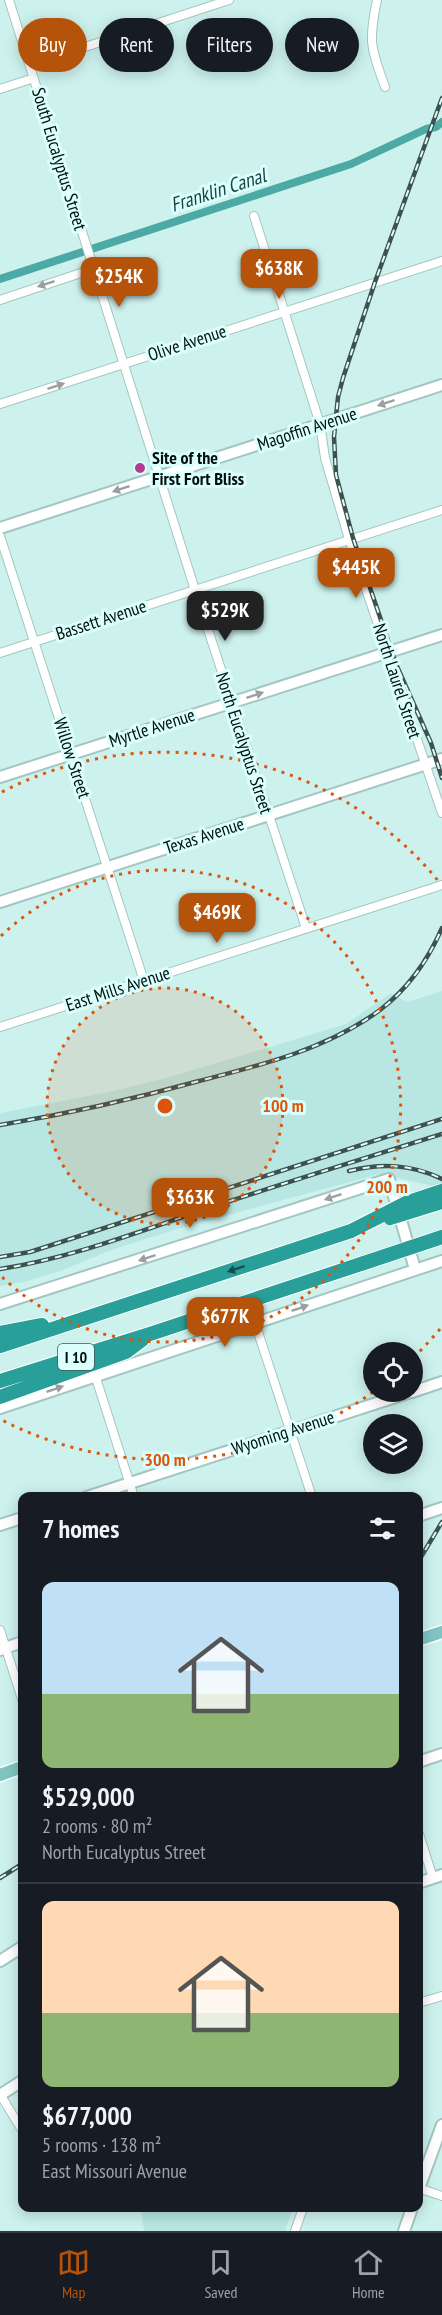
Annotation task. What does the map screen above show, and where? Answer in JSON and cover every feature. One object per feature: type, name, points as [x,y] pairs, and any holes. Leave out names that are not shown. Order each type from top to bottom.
[{"type":"highway","points":[[351,1231],[406,1203],[442,1191]]},
{"type":"highway","name":"I 10","points":[[0,1346],[442,1202]]},
{"type":"highway","name":"I 10","points":[[0,1380],[153,1333],[442,1237]]},
{"type":"highway","points":[[0,1333],[94,1316]]},
{"type":"highway","points":[[0,1397],[126,1352],[153,1333]]},
{"type":"main road","name":"Magoffin Avenue","points":[[0,528],[442,385]]},
{"type":"main road","name":"Myrtle Avenue","points":[[0,777],[442,635]]},
{"type":"main road","name":"Texas Avenue","points":[[0,902],[442,759]]},
{"type":"main road","points":[[0,1304],[388,1179],[416,1269]]},
{"type":"main road","points":[[0,1408],[442,1261]]},
{"type":"main road","name":"Wyoming Avenue","points":[[423,1388],[442,1382]]},
{"type":"main road","name":"Wyoming Avenue","points":[[102,1492],[381,1402]]},
{"type":"main road","points":[[423,1514],[442,1508]]},
{"type":"main road","points":[[0,1525],[18,1519]]},
{"type":"main road","points":[[423,1638],[442,1632]]},
{"type":"main road","points":[[3,1649],[18,1643]]},
{"type":"main road","points":[[423,1760],[442,1754]]},
{"type":"main road","points":[[0,1774],[18,1768]]},
{"type":"main road","points":[[0,1961],[18,1950]]},
{"type":"main road","points":[[0,2095],[18,2084]]},
{"type":"main road","points":[[423,2178],[442,2125]]},
{"type":"main road","points":[[404,2231],[411,2212]]},
{"type":"street","name":"South Eucalyptus Street","points":[[9,0],[18,28]]},
{"type":"street","points":[[87,46],[230,0]]},
{"type":"street","points":[[377,0],[371,25],[371,46],[385,87]]},
{"type":"street","name":"South Eucalyptus Street","points":[[32,72],[87,249]]},
{"type":"street","points":[[0,89],[34,78]]},
{"type":"street","name":"North Laurel Street","points":[[254,216],[282,312],[320,424],[325,458],[349,539],[442,813]]},
{"type":"street","name":"North Eucalyptus Street","points":[[87,249],[231,702],[306,928]]},
{"type":"street","name":"Olive Avenue","points":[[0,404],[442,261]]},
{"type":"street","points":[[0,300],[93,269]]},
{"type":"street","name":"Bassett Avenue","points":[[0,653],[442,510]]},
{"type":"street","name":"Willow Street","points":[[0,536],[144,981]]},
{"type":"street","name":"East Mills Avenue","points":[[0,1027],[442,885]]},
{"type":"street","points":[[255,1323],[310,1492]]},
{"type":"street","points":[[95,1375],[133,1492]]},
{"type":"street","points":[[0,1630],[3,1649],[18,1688]]},
{"type":"street","points":[[423,1843],[437,1876]]},
{"type":"street","points":[[423,2002],[442,1996]]},
{"type":"street","points":[[0,2095],[18,2124]]},
{"type":"street","points":[[423,2190],[442,2196]]},
{"type":"street","points":[[295,2231],[302,2212]]},
{"type":"shaded area","points":[[442,991],[442,1193],[429,1185],[379,1174],[184,1227],[114,1249],[60,1271],[24,1282],[0,1286],[0,1113],[109,1092],[170,1077],[346,1024],[391,993],[407,1002]]},
{"type":"shaded area","points":[[142,2212],[292,2212],[285,2231],[144,2231]]},
{"type":"waterway","name":"Franklin Canal","points":[[0,279],[351,164],[426,129],[436,127],[442,122]]},
{"type":"railway","points":[[442,98],[375,282],[343,378],[338,397],[334,437],[336,475],[353,538],[396,664],[431,743],[442,778]]},
{"type":"railway","points":[[0,1125],[150,1094],[270,1062],[316,1045],[360,1024],[400,992],[417,973],[442,928]]},
{"type":"railway","points":[[0,1257],[30,1252],[442,1119]]},
{"type":"railway","points":[[0,1269],[104,1244],[235,1199],[442,1134]]},
{"type":"railway","points":[[349,1171],[396,1166],[419,1170],[442,1179]]},
{"type":"railway","points":[[423,1554],[442,1522]]},
{"type":"railway","points":[[0,1878],[18,1867]]},
{"type":"place","name":"Site of the First Fort Bliss","points":[[140,468]]}]
